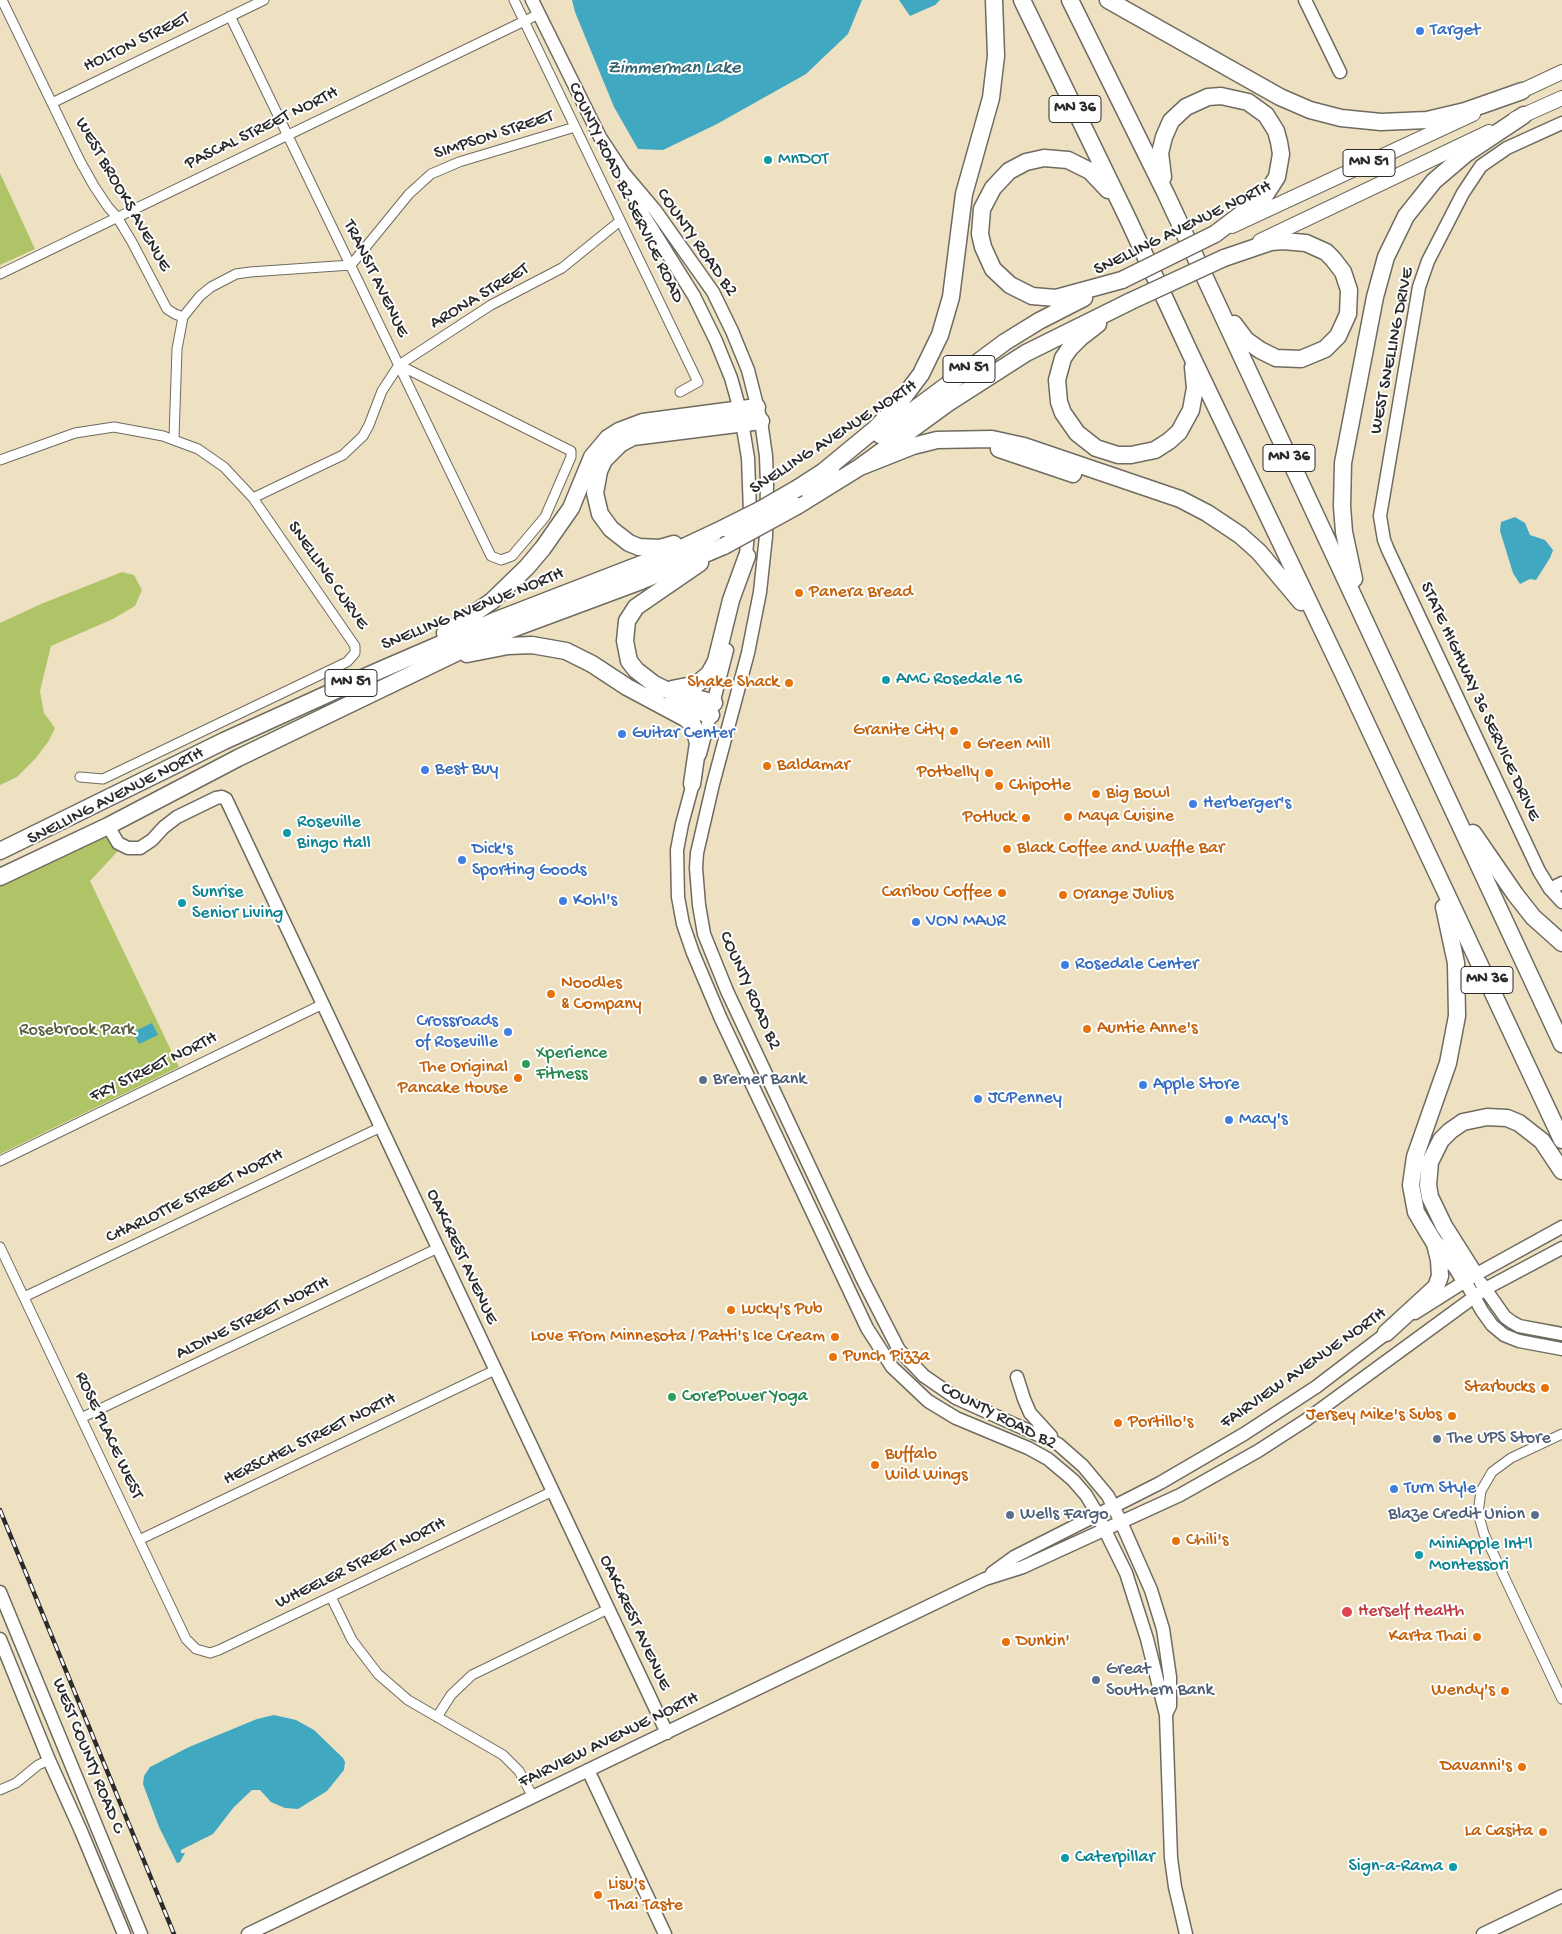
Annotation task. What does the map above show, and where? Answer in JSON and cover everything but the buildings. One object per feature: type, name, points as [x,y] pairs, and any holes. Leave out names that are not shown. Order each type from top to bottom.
[{"type":"highway","points":[[824,471],[875,429],[897,406],[921,374],[943,327],[954,275],[964,194],[986,119],[994,75],[996,36],[994,0]]},
{"type":"highway","name":"MN 36","points":[[1022,0],[1342,670],[1562,1140]]},
{"type":"highway","name":"MN 36","points":[[1070,0],[1166,194],[1562,1044]]},
{"type":"highway","points":[[1108,0],[1280,97],[1310,110],[1341,118],[1381,122],[1426,120],[1465,112],[1522,91]]},
{"type":"highway","points":[[1166,194],[1160,153],[1171,121],[1179,112],[1195,102],[1221,96],[1248,102],[1257,108],[1272,124],[1280,142],[1281,154],[1277,177],[1264,197],[1216,234]]},
{"type":"highway","points":[[1367,624],[1348,558],[1342,506],[1342,479],[1375,297],[1383,266],[1395,236],[1406,216],[1434,181],[1467,153],[1524,115]]},
{"type":"highway","points":[[1122,280],[1056,298],[1032,296],[1020,291],[1001,278],[993,269],[983,247],[980,222],[982,209],[987,197],[1000,179],[1020,164],[1044,158],[1068,160],[1090,171],[1108,190],[1128,219]]},
{"type":"highway","name":"SNELLING AVENUE NORTH","points":[[0,877],[108,826],[238,758],[443,658],[485,639],[641,580],[719,539],[760,510],[798,488],[880,434],[1022,331],[1216,234]]},
{"type":"highway","points":[[1212,292],[1232,323],[1246,340],[1276,358],[1301,359],[1318,353],[1338,336],[1346,321],[1350,298],[1347,282],[1333,259],[1316,247],[1306,243],[1271,242],[1224,258]]},
{"type":"highway","name":"SNELLING AVENUE NORTH","points":[[0,851],[224,741],[376,672],[494,621],[646,563],[719,539],[797,506],[860,467],[948,403],[1026,353],[1224,258]]},
{"type":"highway","points":[[1131,301],[1080,338],[1070,348],[1059,369],[1057,390],[1061,407],[1069,422],[1086,441],[1107,452],[1130,455],[1155,450],[1169,441],[1186,421],[1194,399],[1195,388],[1191,355]]},
{"type":"highway","points":[[719,539],[660,548],[639,547],[629,543],[611,529],[600,514],[595,493],[598,470],[611,451],[633,437],[759,414]]},
{"type":"highway","points":[[376,672],[446,633],[472,616],[492,601],[527,567],[567,515],[592,457],[608,438],[619,431],[643,422],[741,417]]},
{"type":"highway","points":[[860,467],[913,446],[937,440],[992,439],[1024,446],[1180,499],[1220,521],[1240,535],[1275,570],[1309,612],[1342,670]]},
{"type":"highway","points":[[713,709],[664,689],[645,678],[629,661],[625,641],[627,621],[636,606],[699,565],[719,539]]},
{"type":"highway","points":[[664,689],[676,689],[697,684],[709,674],[716,661],[731,600],[747,556]]},
{"type":"highway","points":[[443,658],[508,646],[549,647],[566,651],[592,664],[627,687],[684,718],[693,725],[698,743],[692,784]]},
{"type":"highway","points":[[627,687],[670,704],[713,709]]},
{"type":"highway","points":[[1430,761],[1493,864],[1533,917],[1562,944]]},
{"type":"highway","points":[[1412,821],[1452,935],[1458,988],[1457,1016],[1448,1063],[1415,1157],[1411,1185],[1416,1212],[1434,1242],[1470,1278]]},
{"type":"highway","points":[[1470,1278],[1430,1197],[1428,1185],[1430,1162],[1442,1140],[1450,1131],[1463,1122],[1488,1117],[1507,1118],[1519,1123],[1542,1141],[1562,1172]]},
{"type":"highway","points":[[1386,1333],[1436,1286],[1440,1276],[1439,1260],[1434,1242]]},
{"type":"main road","name":"SNELLING AVENUE NORTH","points":[[1216,234],[1562,72]]},
{"type":"main road","name":"SNELLING AVENUE NORTH","points":[[1224,258],[1562,98]]},
{"type":"street","name":"WEST BROOKS AVENUE","points":[[2,0],[94,186],[117,217],[136,249],[167,309],[183,317]]},
{"type":"street","name":"HOLTON STREET","points":[[52,103],[264,0]]},
{"type":"street","name":"COUNTY ROAD B2 SERVICE ROAD","points":[[514,0],[698,382],[680,392]]},
{"type":"street","name":"COUNTY ROAD B2","points":[[532,0],[600,137],[623,172],[655,210],[713,292],[748,370],[759,414],[766,456],[765,543],[756,614],[704,821],[696,868],[698,905],[704,934],[719,974],[862,1278],[899,1350],[924,1376],[956,1398],[1056,1442],[1086,1468],[1106,1493],[1151,1590],[1162,1629],[1170,1677],[1170,1706],[1166,1715]]},
{"type":"street","points":[[1305,0],[1340,72]]},
{"type":"street","name":"PASCAL STREET NORTH","points":[[0,274],[539,14]]},
{"type":"street","name":"TRANSIT AVENUE","points":[[230,16],[491,556],[502,560],[512,556],[545,517],[571,457],[571,450],[400,366]]},
{"type":"street","name":"WEST SNELLING DRIVE","points":[[1381,527],[1381,504],[1388,473],[1419,287],[1428,262],[1462,193],[1481,166],[1507,148],[1562,123]]},
{"type":"street","name":"SIMPSON STREET","points":[[351,265],[409,194],[431,174],[459,162],[575,127]]},
{"type":"street","name":"COUNTY ROAD B2","points":[[623,172],[642,211],[704,314],[727,368],[741,417],[750,486],[747,556],[743,582],[677,850],[678,897],[686,932],[721,1019],[867,1328],[892,1368],[908,1384],[938,1408],[963,1421],[1023,1445],[1048,1459],[1078,1486],[1098,1515],[1105,1529],[1126,1573],[1137,1603],[1166,1715],[1171,1858],[1175,1887],[1186,1934]]},
{"type":"street","name":"ARONA STREET","points":[[253,498],[331,461],[353,446],[370,425],[382,391],[400,366],[491,305],[562,268],[620,221]]},
{"type":"street","points":[[174,438],[177,349],[183,317],[200,296],[211,287],[236,274],[351,265]]},
{"type":"street","name":"SNELLING CURVE","points":[[0,460],[75,433],[114,427],[145,431],[174,438],[198,449],[235,477],[253,498],[353,640],[355,646],[352,658],[347,662],[104,779],[80,777]]},
{"type":"street","name":"STATE HIGHWAY 36 SERVICE DRIVE","points":[[1381,527],[1388,550],[1539,871],[1550,889],[1562,902]]},
{"type":"street","points":[[713,709],[732,714]]},
{"type":"street","name":"OAKCREST AVENUE","points":[[108,826],[118,843],[128,848],[140,848],[152,840],[177,817],[216,798],[222,797],[228,802],[667,1733]]},
{"type":"street","points":[[1550,889],[1562,883]]},
{"type":"street","name":"FRY STREET NORTH","points":[[0,1161],[323,1004]]},
{"type":"street","points":[[721,1019],[737,1012]]},
{"type":"street","name":"CHARLOTTE STREET NORTH","points":[[24,1297],[381,1127]]},
{"type":"street","name":"FAIRVIEW AVENUE NORTH","points":[[984,1579],[1014,1557],[1160,1483],[1252,1429],[1316,1386],[1386,1333],[1470,1278],[1562,1227]]},
{"type":"street","name":"ROSE PLACE WEST","points":[[0,1248],[186,1639]]},
{"type":"street","name":"ALDINE STREET NORTH","points":[[81,1418],[438,1248]]},
{"type":"street","name":"FAIRVIEW AVENUE NORTH","points":[[248,1934],[984,1579],[1023,1567],[1187,1492],[1284,1435],[1480,1293],[1562,1248]]},
{"type":"street","points":[[1470,1278],[1480,1293],[1512,1322],[1519,1326],[1562,1334]]},
{"type":"street","points":[[1480,1293],[1492,1325],[1504,1335],[1518,1341],[1562,1349]]},
{"type":"street","name":"HERSCHEL STREET NORTH","points":[[139,1540],[495,1370]]},
{"type":"street","points":[[1017,1376],[1024,1399],[1032,1415],[1056,1442]]},
{"type":"street","points":[[1562,1434],[1511,1458],[1492,1472],[1482,1491],[1478,1512],[1484,1534],[1562,1700]]},
{"type":"street","name":"WHEELER STREET NORTH","points":[[186,1639],[190,1645],[202,1652],[216,1651],[553,1491]]},
{"type":"street","name":"WEST COUNTY ROAD C","points":[[0,1592],[141,1934]]},
{"type":"street","points":[[331,1597],[352,1640],[378,1674],[408,1700],[499,1752],[512,1762],[520,1771],[533,1797]]},
{"type":"street","points":[[437,1718],[451,1695],[472,1675],[608,1609]]},
{"type":"street","name":"WEST COUNTY ROAD C","points":[[0,1639],[49,1760],[124,1934]]},
{"type":"street","points":[[0,1790],[16,1783],[38,1765],[49,1760]]},
{"type":"street","points":[[588,1770],[665,1934]]},
{"type":"street","points":[[1482,1934],[1562,1896]]},
{"type":"green space","points":[[0,173],[35,249],[0,265]]},
{"type":"green space","points":[[122,572],[134,575],[142,590],[135,606],[113,619],[51,646],[40,691],[44,713],[55,728],[48,742],[35,759],[17,777],[0,785],[0,623],[41,604]]},
{"type":"green space","name":"Rosebrook Park","points":[[102,833],[118,851],[90,881],[179,1067],[0,1154],[0,885]]},
{"type":"water","name":"Zimmerman Lake","points":[[572,0],[862,0],[848,34],[806,74],[717,124],[663,150],[638,149],[614,107],[575,12]]},
{"type":"water","points":[[899,0],[940,0],[935,5],[910,16]]},
{"type":"water","points":[[1515,517],[1525,523],[1530,535],[1545,540],[1553,550],[1536,580],[1530,579],[1520,584],[1513,573],[1500,531],[1501,522]]},
{"type":"water","points":[[152,1023],[158,1035],[139,1044],[133,1032]]},
{"type":"water","points":[[274,1715],[296,1720],[314,1730],[343,1758],[345,1762],[344,1770],[327,1791],[298,1809],[285,1808],[271,1802],[260,1790],[252,1790],[234,1807],[213,1834],[181,1850],[181,1853],[185,1853],[180,1862],[177,1863],[159,1827],[143,1784],[144,1776],[150,1767],[189,1747],[257,1719]]},
{"type":"railway","points":[[0,1510],[174,1934]]},
{"type":"place","name":"Target","points":[[1420,31]]},
{"type":"place","name":"MnDOT","points":[[768,160]]},
{"type":"place","name":"Panera Bread","points":[[799,593]]},
{"type":"place","name":"AMC Rosedale 16","points":[[886,680]]},
{"type":"place","name":"Shake Shack","points":[[789,683]]},
{"type":"place","name":"Granite City","points":[[954,731]]},
{"type":"place","name":"Guitar Center","points":[[622,734]]},
{"type":"place","name":"Green Mill","points":[[967,745]]},
{"type":"place","name":"Baldamar","points":[[767,766]]},
{"type":"place","name":"Best Buy","points":[[425,770]]},
{"type":"place","name":"Potbelly","points":[[989,773]]},
{"type":"place","name":"Chipotle","points":[[999,786]]},
{"type":"place","name":"Big Bowl","points":[[1096,794]]},
{"type":"place","name":"Herberger's","points":[[1193,804]]},
{"type":"place","name":"Maya Cuisine","points":[[1068,817]]},
{"type":"place","name":"Potluck","points":[[1026,818]]},
{"type":"place","name":"Roseville Bingo Hall","points":[[287,833]]},
{"type":"place","name":"Black Coffee and Waffle Bar","points":[[1007,849]]},
{"type":"place","name":"Dick's Sporting Goods","points":[[462,860]]},
{"type":"place","name":"Caribou Coffee","points":[[1002,893]]},
{"type":"place","name":"Orange Julius","points":[[1063,895]]},
{"type":"place","name":"Kohl's","points":[[563,901]]},
{"type":"place","name":"Sunrise Senior Living","points":[[182,903]]},
{"type":"place","name":"VON MAUR","points":[[916,922]]},
{"type":"place","name":"Rosedale Center","points":[[1065,965]]},
{"type":"place","name":"Noodles & Company","points":[[551,994]]},
{"type":"place","name":"Auntie Anne's","points":[[1087,1029]]},
{"type":"place","name":"Crossroads of Roseville","points":[[508,1032]]},
{"type":"place","name":"Xperience Fitness","points":[[526,1064]]},
{"type":"place","name":"The Original Pancake House","points":[[518,1078]]},
{"type":"place","name":"Bremer Bank","points":[[703,1080]]},
{"type":"place","name":"Apple Store","points":[[1143,1085]]},
{"type":"place","name":"JCPenney","points":[[978,1099]]},
{"type":"place","name":"Macy's","points":[[1229,1120]]},
{"type":"place","name":"Lucky's Pub","points":[[731,1310]]},
{"type":"place","name":"Love From Minnesota / Patti's Ice Cream","points":[[835,1337]]},
{"type":"place","name":"Punch Pizza","points":[[833,1357]]},
{"type":"place","name":"Starbucks","points":[[1545,1388]]},
{"type":"place","name":"CorePower Yoga","points":[[672,1397]]},
{"type":"place","name":"Jersey Mike's Subs","points":[[1452,1416]]},
{"type":"place","name":"Portillo's","points":[[1118,1423]]},
{"type":"place","name":"The UPS Store","points":[[1437,1439]]},
{"type":"place","name":"Buffalo Wild Wings","points":[[875,1465]]},
{"type":"place","name":"Turn Style","points":[[1394,1489]]},
{"type":"place","name":"Wells Fargo","points":[[1010,1515]]},
{"type":"place","name":"Blaze Credit Union","points":[[1535,1515]]},
{"type":"place","name":"Chili's","points":[[1176,1541]]},
{"type":"place","name":"MiniApple Int'l Montessori","points":[[1419,1555]]},
{"type":"place","name":"Herself Health","points":[[1347,1612]]},
{"type":"place","name":"Karta Thai","points":[[1477,1637]]},
{"type":"place","name":"Dunkin'","points":[[1006,1642]]},
{"type":"place","name":"Great Southern Bank","points":[[1096,1680]]},
{"type":"place","name":"Wendy's","points":[[1505,1691]]},
{"type":"place","name":"Davanni's","points":[[1522,1767]]},
{"type":"place","name":"La Casita","points":[[1543,1832]]},
{"type":"place","name":"Caterpillar","points":[[1065,1858]]},
{"type":"place","name":"Sign-a-Rama","points":[[1453,1867]]},
{"type":"place","name":"Lisu's Thai Taste","points":[[598,1895]]}]
